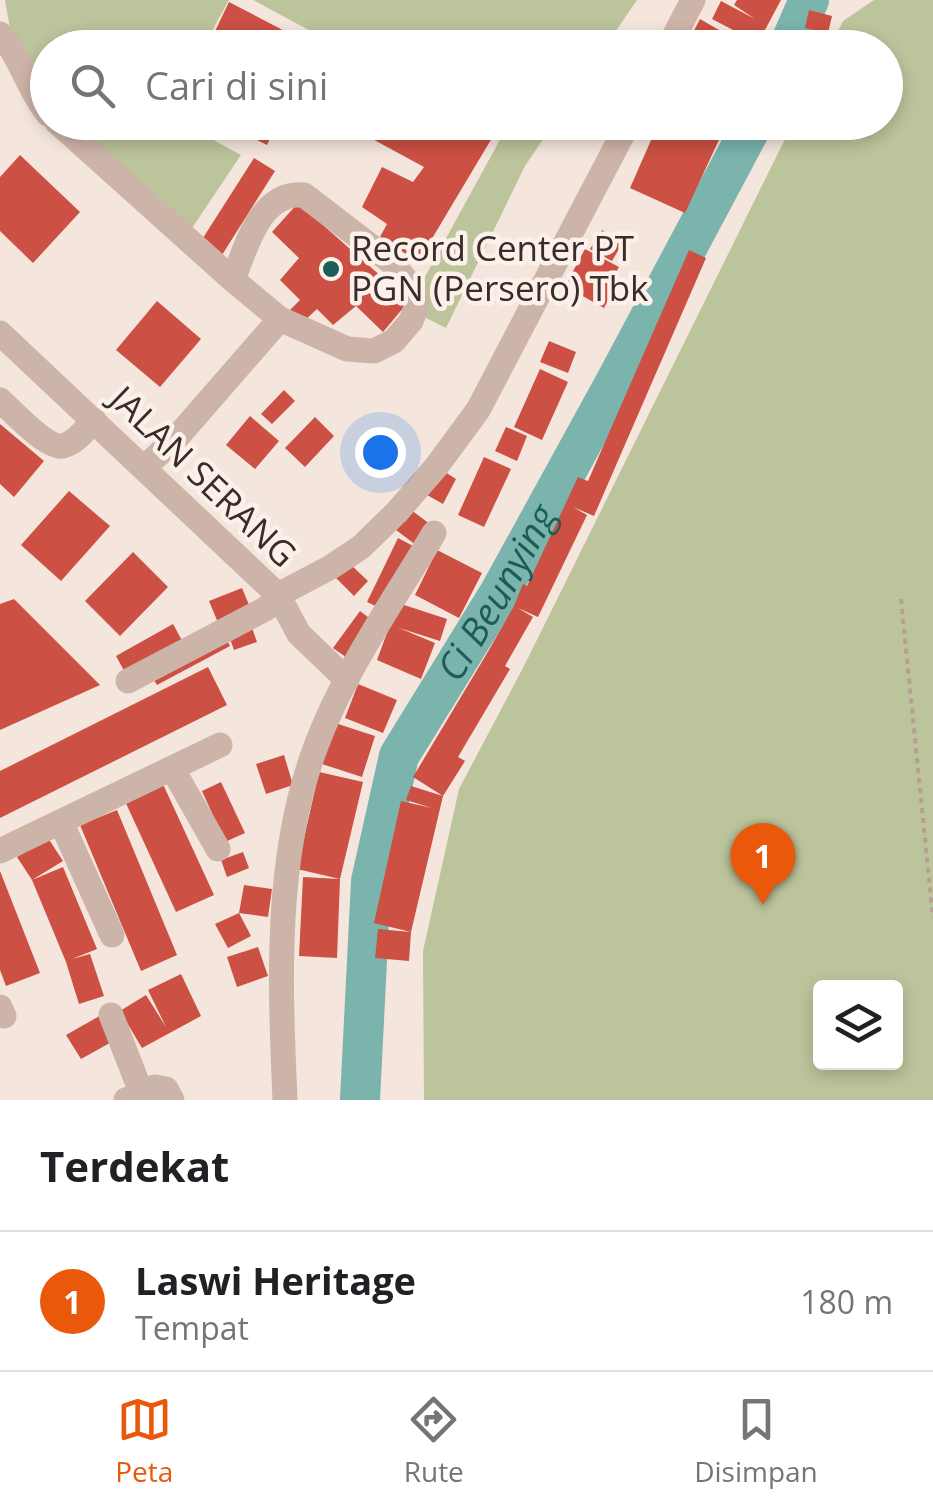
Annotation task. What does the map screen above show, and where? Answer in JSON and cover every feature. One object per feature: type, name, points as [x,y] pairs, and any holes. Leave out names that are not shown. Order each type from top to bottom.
[{"type":"street","points":[[677,30],[693,0]]},
{"type":"street","points":[[0,34],[13,50],[30,85]]},
{"type":"street","points":[[78,140],[232,280],[280,318],[348,349],[374,351],[394,341],[412,322],[417,305],[412,288],[390,261],[304,195],[292,194],[276,200],[255,226],[232,280]]},
{"type":"street","points":[[128,681],[267,608],[278,595],[361,547],[397,512],[478,410],[620,140]]},
{"type":"street","points":[[144,468],[179,435],[280,318]]},
{"type":"street","name":"JALAN SERANG","points":[[0,333],[278,595],[299,634],[347,680]]},
{"type":"street","points":[[0,400],[51,446],[64,446],[94,420]]},
{"type":"street","points":[[285,1100],[285,890],[306,778],[316,745],[347,680],[434,533]]},
{"type":"street","points":[[0,851],[220,745]]},
{"type":"street","points":[[172,768],[218,850]]},
{"type":"street","points":[[60,822],[112,935]]},
{"type":"street","points":[[111,1015],[134,1096],[161,1087],[172,1100]]},
{"type":"path","points":[[901,600],[933,918]]},
{"type":"green space","points":[[5,0],[229,0],[212,30],[30,30],[30,68],[11,34]]},
{"type":"green space","points":[[253,0],[637,0],[617,30],[309,30]]},
{"type":"green space","points":[[874,0],[933,0],[933,1100],[424,1100],[423,951],[459,789],[785,140],[903,140],[903,30],[838,30],[843,21]]},
{"type":"green space","points":[[86,140],[214,140],[241,155],[190,231]]},
{"type":"green space","points":[[500,140],[543,140],[525,166],[446,328],[426,318],[421,284]]},
{"type":"building","points":[[737,0],[781,0],[765,30],[733,30],[712,19],[721,1],[755,19],[734,5]]},
{"type":"building","points":[[229,2],[283,30],[216,30]]},
{"type":"building","points":[[809,10],[832,16],[829,30],[805,28]]},
{"type":"building","points":[[700,19],[720,30],[694,30]]},
{"type":"building","points":[[374,140],[491,140],[418,262],[380,237],[387,224],[362,207],[382,167],[413,182],[424,167]]},
{"type":"building","points":[[651,140],[719,140],[685,213],[630,188]]},
{"type":"building","points":[[20,155],[80,212],[33,263],[0,231],[0,177]]},
{"type":"building","points":[[254,158],[275,171],[222,255],[201,241]]},
{"type":"building","name":"Record Center PT PGN (Persero) Tbk","points":[[298,203],[409,301],[383,332],[356,306],[333,325],[317,309],[302,323],[290,310],[300,300],[280,280],[299,258],[272,232]]},
{"type":"building","points":[[602,230],[623,242],[612,261],[590,249]]},
{"type":"building","points":[[585,249],[619,267],[604,308],[565,286]]},
{"type":"building","points":[[689,250],[706,258],[594,516],[573,507],[587,515],[538,617],[518,608],[533,617],[505,666],[510,669],[458,757],[465,761],[443,796],[413,777],[514,606],[523,584],[527,586],[578,477],[588,481]]},
{"type":"building","points":[[157,301],[201,339],[160,387],[116,350]]},
{"type":"building","points":[[549,341],[576,352],[568,373],[540,362]]},
{"type":"building","points":[[540,369],[568,382],[542,440],[514,427]]},
{"type":"building","points":[[284,390],[295,401],[272,424],[261,414]]},
{"type":"building","points":[[250,416],[279,441],[255,469],[226,445]]},
{"type":"building","points":[[315,417],[334,436],[305,467],[285,448]]},
{"type":"building","points":[[0,424],[44,461],[14,497],[0,484]]},
{"type":"building","points":[[506,427],[527,436],[517,461],[495,451]]},
{"type":"building","points":[[484,457],[511,469],[484,527],[458,515]]},
{"type":"building","points":[[442,470],[456,479],[443,504],[427,495]]},
{"type":"building","points":[[69,491],[110,526],[61,581],[21,545]]},
{"type":"building","points":[[411,510],[434,527],[420,548],[396,530]]},
{"type":"building","points":[[398,538],[415,547],[384,610],[367,602]]},
{"type":"building","points":[[437,550],[482,573],[459,618],[415,595]]},
{"type":"building","points":[[133,552],[168,587],[120,636],[85,601]]},
{"type":"building","points":[[349,563],[368,581],[354,596],[335,577]]},
{"type":"building","points":[[242,588],[252,612],[219,625],[209,601]]},
{"type":"building","points":[[14,599],[100,685],[0,730],[0,604]]},
{"type":"building","points":[[398,603],[447,619],[440,641],[399,628],[435,643],[421,679],[377,660]]},
{"type":"building","points":[[360,611],[377,624],[350,660],[333,648]]},
{"type":"building","points":[[173,624],[185,646],[128,678],[116,656]]},
{"type":"building","points":[[251,625],[257,642],[234,650],[228,633]]},
{"type":"building","points":[[224,634],[230,646],[157,685],[150,674]]},
{"type":"building","points":[[208,667],[227,705],[0,818],[0,771]]},
{"type":"building","points":[[358,684],[397,700],[383,733],[345,718]]},
{"type":"building","points":[[335,723],[375,736],[362,777],[322,764]]},
{"type":"building","points":[[284,755],[293,785],[266,794],[256,764]]},
{"type":"building","points":[[319,772],[363,782],[340,879],[297,869]]},
{"type":"building","points":[[162,782],[214,895],[176,912],[124,799]]},
{"type":"building","points":[[221,782],[245,833],[225,842],[202,791]]},
{"type":"building","points":[[411,786],[443,796],[411,932],[374,923],[401,801],[432,808],[406,800]]},
{"type":"building","points":[[117,810],[177,955],[141,971],[80,825]]},
{"type":"building","points":[[48,838],[63,861],[32,880],[17,857]]},
{"type":"building","points":[[243,852],[249,868],[227,877],[221,860]]},
{"type":"building","points":[[63,867],[97,949],[72,959],[90,954],[104,996],[79,1004],[32,880]]},
{"type":"building","points":[[0,871],[40,973],[6,986],[0,970]]},
{"type":"building","points":[[303,877],[340,879],[337,958],[299,956]]},
{"type":"building","points":[[244,885],[272,889],[268,917],[239,913]]},
{"type":"building","points":[[239,913],[251,936],[228,948],[215,924]]},
{"type":"building","points":[[378,929],[411,932],[409,961],[375,958]]},
{"type":"building","points":[[258,947],[268,976],[237,987],[227,957]]},
{"type":"building","points":[[181,974],[201,1016],[142,1048],[120,1011],[146,995],[166,1027],[148,990]]},
{"type":"building","points":[[103,1014],[117,1039],[81,1059],[66,1035]]},
{"type":"waterway","name":"Ci Beunying","points":[[796,30],[809,0]]},
{"type":"waterway","name":"Ci Beunying","points":[[360,1100],[371,881],[399,756],[500,592],[744,140]]},
{"type":"place","name":"Record Center PT PGN (Persero) Tbk","points":[[331,269]]},
{"type":"place","name":"Laswi Heritage","points":[[763,905]]}]
